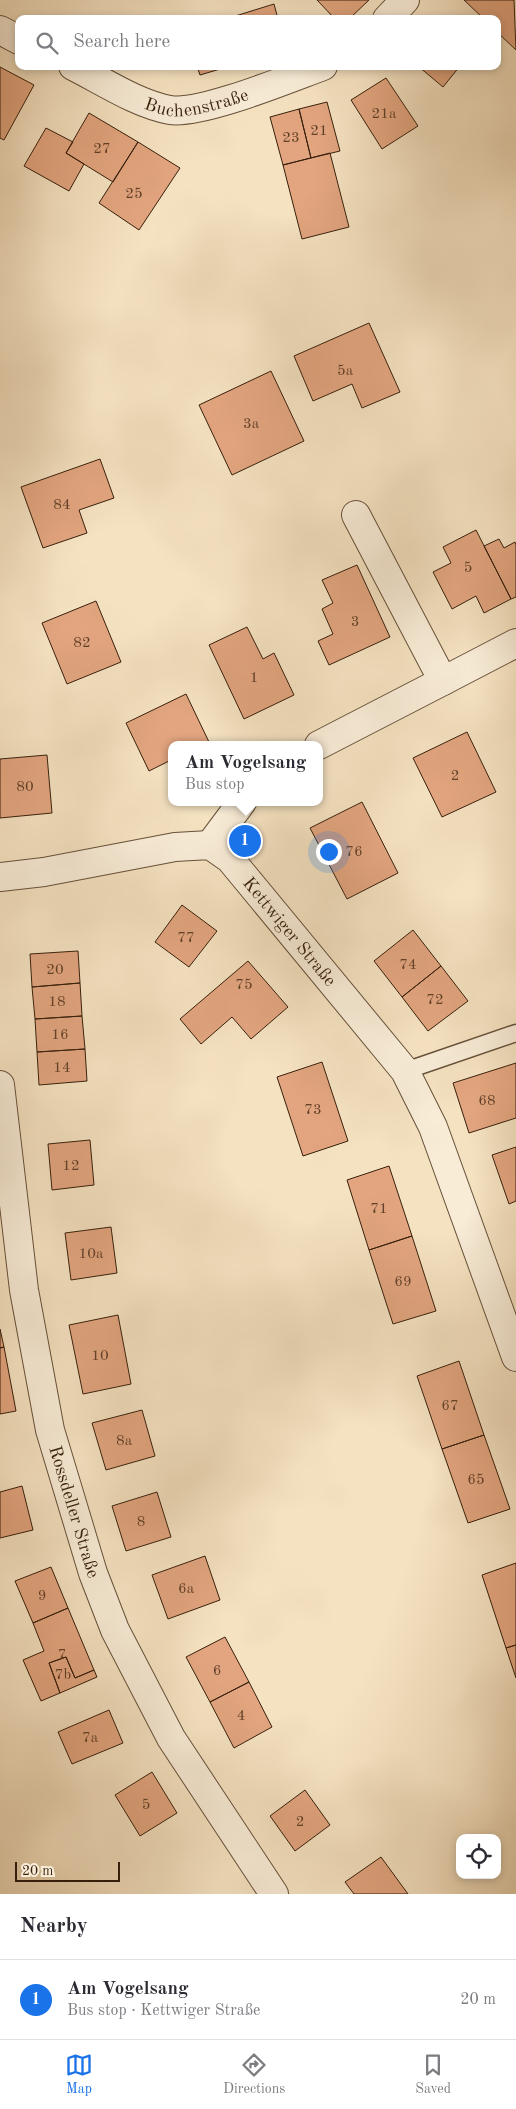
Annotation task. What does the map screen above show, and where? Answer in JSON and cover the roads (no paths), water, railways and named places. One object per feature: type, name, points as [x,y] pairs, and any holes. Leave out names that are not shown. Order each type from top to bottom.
[{"type":"street","points":[[391,15],[405,0]]},
{"type":"street","points":[[0,30],[15,38]]},
{"type":"street","name":"Buchenstraße","points":[[81,70],[139,99],[171,110],[199,109],[311,70]]},
{"type":"street","points":[[356,515],[442,681]]},
{"type":"street","points":[[323,743],[516,644]]},
{"type":"street","points":[[0,877],[44,872],[175,846],[210,845],[239,806]]},
{"type":"street","name":"Kettwiger Straße","points":[[210,845],[230,859],[405,1071],[433,1127],[516,1357]]},
{"type":"street","name":"Rossdeller Straße","points":[[0,1085],[24,1290],[50,1430],[93,1573],[115,1630],[171,1738],[274,1894]]},
{"type":"lane","points":[[405,1071],[516,1032]]},
{"type":"place","name":"Am Vogelsang","points":[[245,841]]}]
